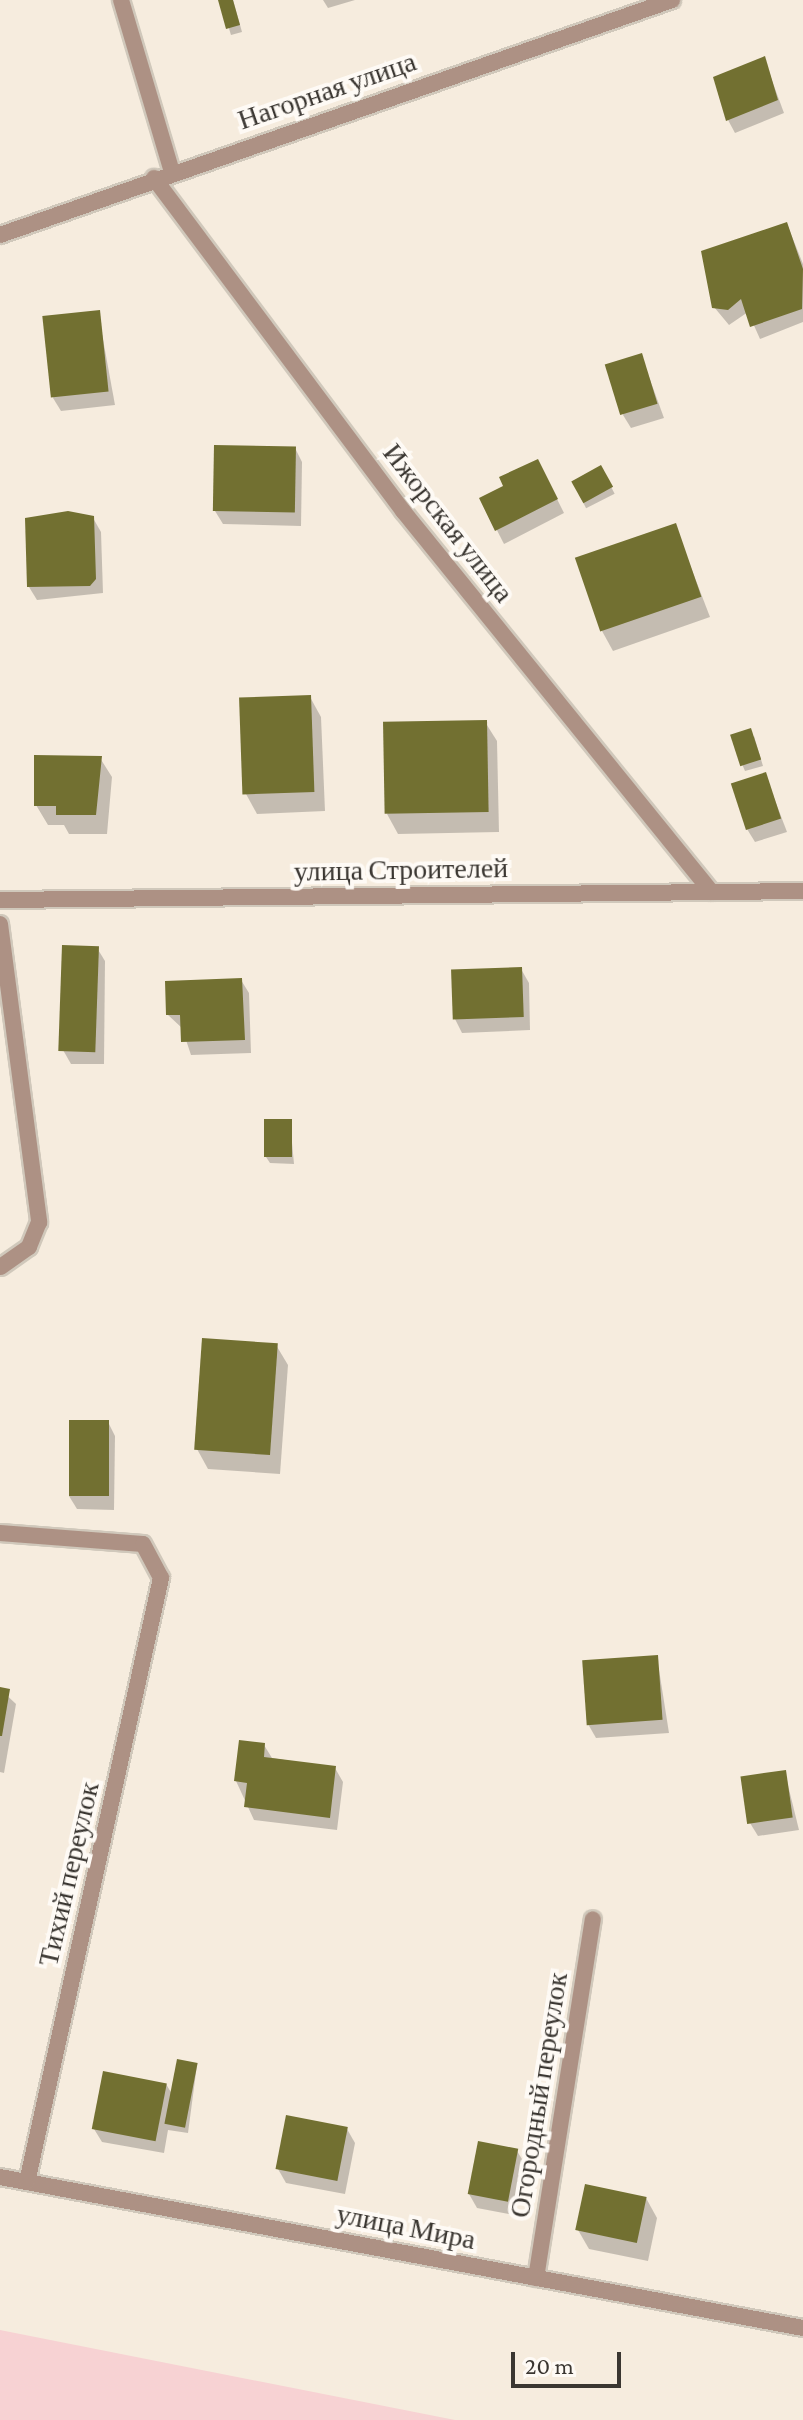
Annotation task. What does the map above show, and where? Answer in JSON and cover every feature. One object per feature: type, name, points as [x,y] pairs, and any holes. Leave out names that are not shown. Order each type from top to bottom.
[{"type":"street","points":[[121,0],[172,172]]},
{"type":"street","name":"Нагорная улица","points":[[0,235],[154,178],[672,0]]},
{"type":"street","name":"Ижорская улица","points":[[154,178],[403,511],[711,892]]},
{"type":"street","name":"улица Строителей","points":[[0,900],[803,891]]},
{"type":"street","points":[[0,924],[39,1222],[29,1247],[0,1267]]},
{"type":"street","name":"Тихий переулок","points":[[0,1533],[143,1544],[161,1578],[27,2182]]},
{"type":"street","name":"Огородный переулок","points":[[536,2278],[593,1920]]},
{"type":"street","name":"улица Мира","points":[[0,2177],[803,2328]]},
{"type":"shaded area","points":[[0,2330],[455,2420],[0,2420]]},
{"type":"building","points":[[218,0],[233,0],[240,25],[226,29]]},
{"type":"building","points":[[765,56],[778,100],[726,121],[713,77]]},
{"type":"building","points":[[787,222],[803,269],[802,309],[750,327],[741,299],[728,310],[712,308],[701,251]]},
{"type":"building","points":[[100,310],[109,392],[51,398],[42,316]]},
{"type":"building","points":[[642,353],[657,404],[620,415],[605,364]]},
{"type":"building","points":[[214,445],[296,446],[295,512],[213,511]]},
{"type":"building","points":[[538,459],[558,499],[495,531],[479,498],[503,486],[499,477]]},
{"type":"building","points":[[601,465],[613,487],[583,503],[571,481]]},
{"type":"building","points":[[68,511],[94,516],[96,579],[90,586],[27,587],[25,518]]},
{"type":"building","points":[[676,523],[701,597],[600,632],[575,558]]},
{"type":"building","points":[[311,695],[314,792],[242,794],[239,698]]},
{"type":"building","points":[[487,720],[489,812],[385,814],[383,722]]},
{"type":"building","points":[[751,728],[761,759],[740,766],[730,735]]},
{"type":"building","points":[[34,755],[102,756],[96,815],[56,815],[56,806],[34,806]]},
{"type":"building","points":[[766,772],[781,819],[746,830],[731,783]]},
{"type":"building","points":[[62,945],[99,946],[95,1052],[58,1051]]},
{"type":"building","points":[[522,967],[524,1017],[453,1019],[451,969]]},
{"type":"building","points":[[242,978],[245,1040],[181,1042],[180,1015],[166,1015],[165,981]]},
{"type":"building","points":[[264,1119],[292,1119],[292,1157],[264,1157]]},
{"type":"building","points":[[202,1338],[278,1343],[270,1455],[194,1450]]},
{"type":"building","points":[[69,1420],[109,1420],[109,1496],[69,1496]]},
{"type":"building","points":[[658,1655],[663,1720],[587,1725],[582,1660]]},
{"type":"building","points":[[0,1687],[10,1689],[2,1736],[0,1736]]},
{"type":"building","points":[[239,1740],[265,1743],[264,1757],[336,1766],[330,1818],[244,1807],[247,1783],[234,1781]]},
{"type":"building","points":[[786,1770],[793,1818],[747,1824],[740,1776]]},
{"type":"building","points":[[177,2059],[198,2063],[185,2128],[164,2124]]},
{"type":"building","points":[[103,2071],[167,2083],[156,2141],[92,2129]]},
{"type":"building","points":[[286,2115],[348,2127],[337,2181],[276,2169]]},
{"type":"building","points":[[478,2141],[518,2149],[508,2202],[468,2194]]},
{"type":"building","points":[[585,2184],[647,2197],[637,2243],[575,2230]]}]
